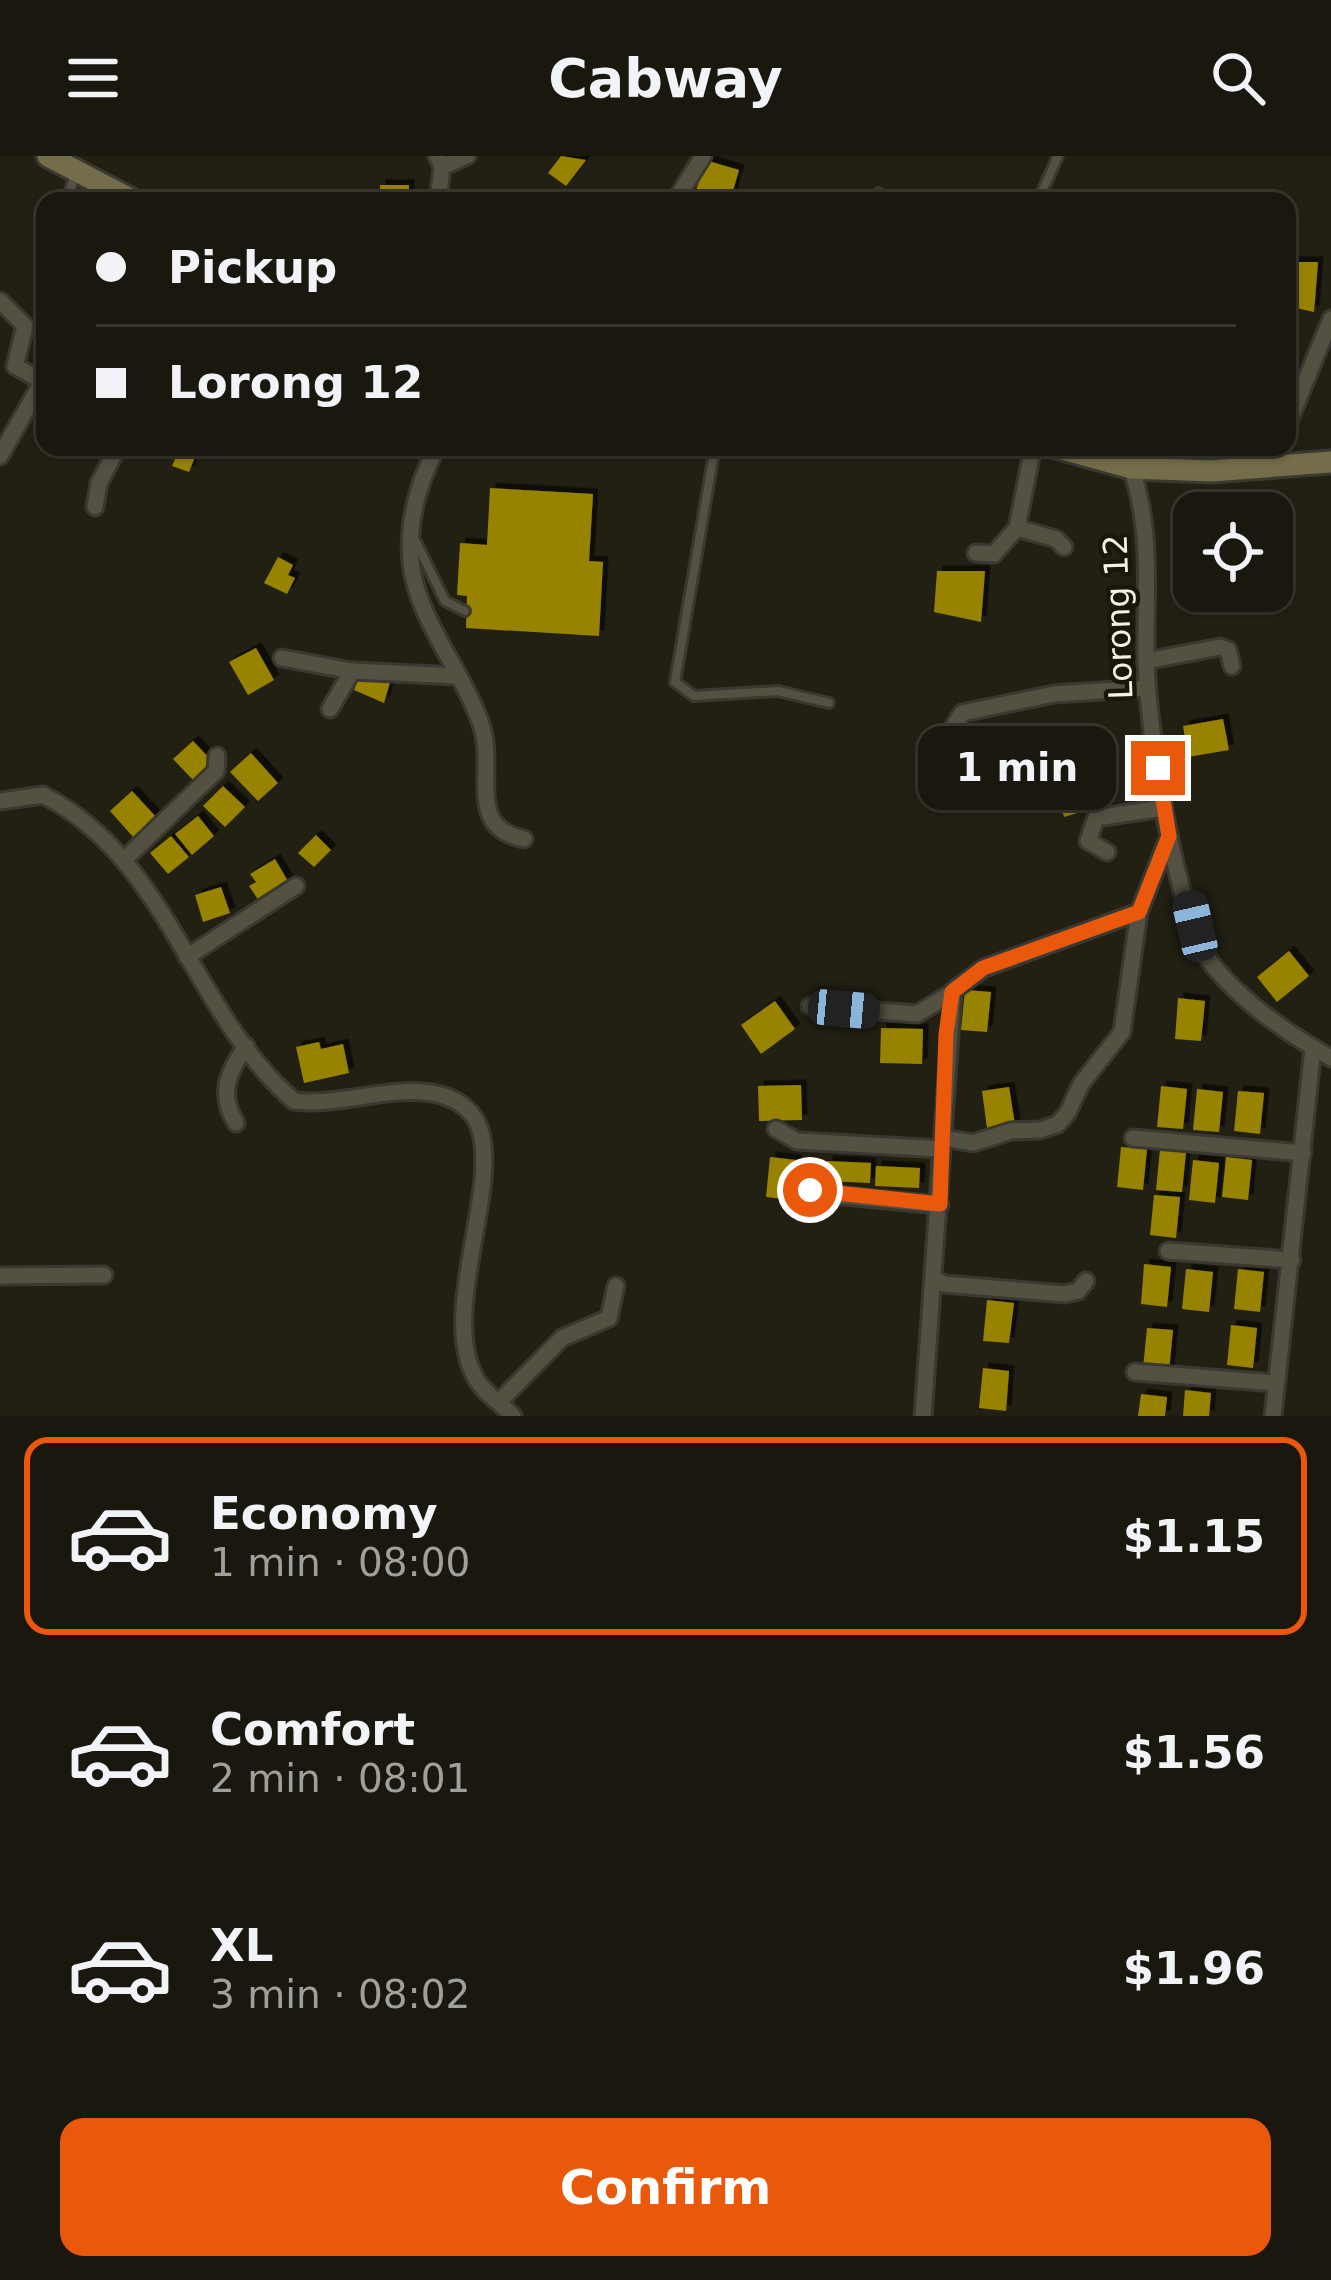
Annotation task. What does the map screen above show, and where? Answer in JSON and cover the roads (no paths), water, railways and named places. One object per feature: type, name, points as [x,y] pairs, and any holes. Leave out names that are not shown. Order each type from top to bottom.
[{"type":"main road","points":[[49,156],[116,192]]},
{"type":"main road","points":[[1088,456],[1131,468],[1274,457],[1331,462]]},
{"type":"street","points":[[438,192],[440,161],[467,156]]},
{"type":"street","points":[[681,192],[704,156]]},
{"type":"street","points":[[0,301],[25,326],[15,365],[36,375]]},
{"type":"street","points":[[1296,404],[1331,319]]},
{"type":"street","points":[[0,456],[36,393]]},
{"type":"street","points":[[95,507],[99,482],[113,456]]},
{"type":"street","points":[[433,456],[416,492],[411,566],[485,741],[490,780],[486,815],[494,827],[524,838]]},
{"type":"street","points":[[976,553],[994,554],[1016,528],[1031,456]]},
{"type":"street","name":"Lorong 12","points":[[1131,468],[1146,524],[1147,688],[1163,808],[1198,940],[1215,968],[1256,1007],[1331,1058]]},
{"type":"street","points":[[1016,528],[1056,539],[1064,547]]},
{"type":"street","points":[[1146,661],[1220,646],[1228,650],[1232,666]]},
{"type":"street","points":[[282,658],[352,671],[458,676]]},
{"type":"street","points":[[330,710],[352,671]]},
{"type":"street","points":[[946,739],[962,713],[1054,694],[1147,688]]},
{"type":"street","points":[[127,858],[216,771],[217,756]]},
{"type":"street","points":[[0,801],[43,795],[127,858],[246,1046],[294,1101],[439,1094],[466,1106],[480,1130],[482,1160],[467,1276],[466,1350],[474,1377],[513,1416]]},
{"type":"street","points":[[1107,852],[1088,842],[1092,822],[1163,808]]},
{"type":"street","points":[[776,1129],[797,1141],[943,1144],[973,1143],[1058,1124],[1122,1032],[1139,912],[1169,836]]},
{"type":"street","points":[[187,957],[296,886]]},
{"type":"street","points":[[810,1006],[916,1014],[942,1003],[983,968],[1139,912]]},
{"type":"street","points":[[923,1416],[952,992]]},
{"type":"street","points":[[236,1123],[225,1106],[226,1082],[246,1046]]},
{"type":"street","points":[[1273,1416],[1313,1048]]},
{"type":"street","points":[[1133,1138],[1303,1153]]},
{"type":"street","points":[[806,1184],[823,1194],[940,1204]]},
{"type":"street","points":[[1168,1251],[1292,1260]]},
{"type":"street","points":[[0,1276],[104,1275]]},
{"type":"street","points":[[934,1279],[1065,1294],[1078,1292],[1086,1281]]},
{"type":"street","points":[[500,1401],[562,1338],[609,1318],[616,1286]]},
{"type":"street","points":[[1136,1372],[1275,1383]]},
{"type":"lane","points":[[1042,192],[1058,156]]},
{"type":"lane","points":[[69,192],[75,172]]},
{"type":"lane","points":[[713,456],[675,682],[694,696],[778,691],[830,704]]},
{"type":"lane","points":[[412,530],[433,585],[445,601],[465,611]]}]
